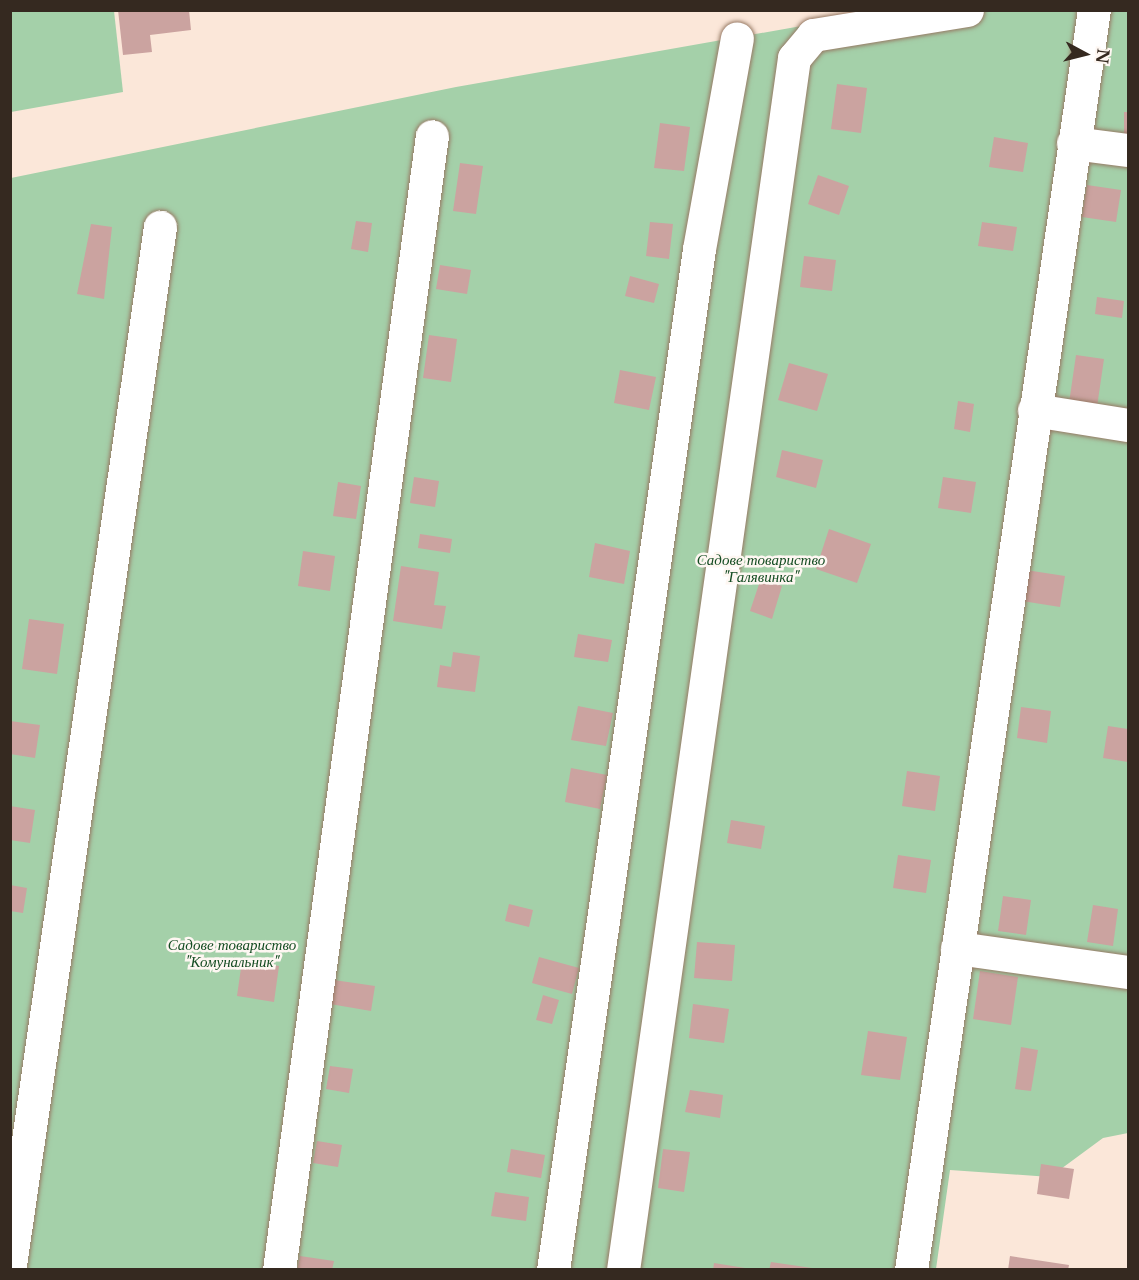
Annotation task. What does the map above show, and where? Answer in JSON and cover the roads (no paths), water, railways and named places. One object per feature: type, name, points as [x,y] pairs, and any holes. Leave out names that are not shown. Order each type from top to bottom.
[{"type":"street","points":[[623,1269],[794,58],[813,35],[967,10]]},
{"type":"street","points":[[911,1269],[1073,143],[1095,10]]},
{"type":"street","points":[[553,1269],[697,261],[737,38]]},
{"type":"street","points":[[279,1269],[432,136]]},
{"type":"street","points":[[1073,143],[1128,150]]},
{"type":"street","points":[[10,1265],[160,227]]},
{"type":"street","points":[[1034,410],[1128,425]]},
{"type":"street","points":[[957,948],[1128,972]]},
{"type":"park label","name":"Садове товариство \"Галявинка\"","points":[[761,568]]},
{"type":"park label","name":"Садове товариство \"Комунальник\"","points":[[232,952]]}]
